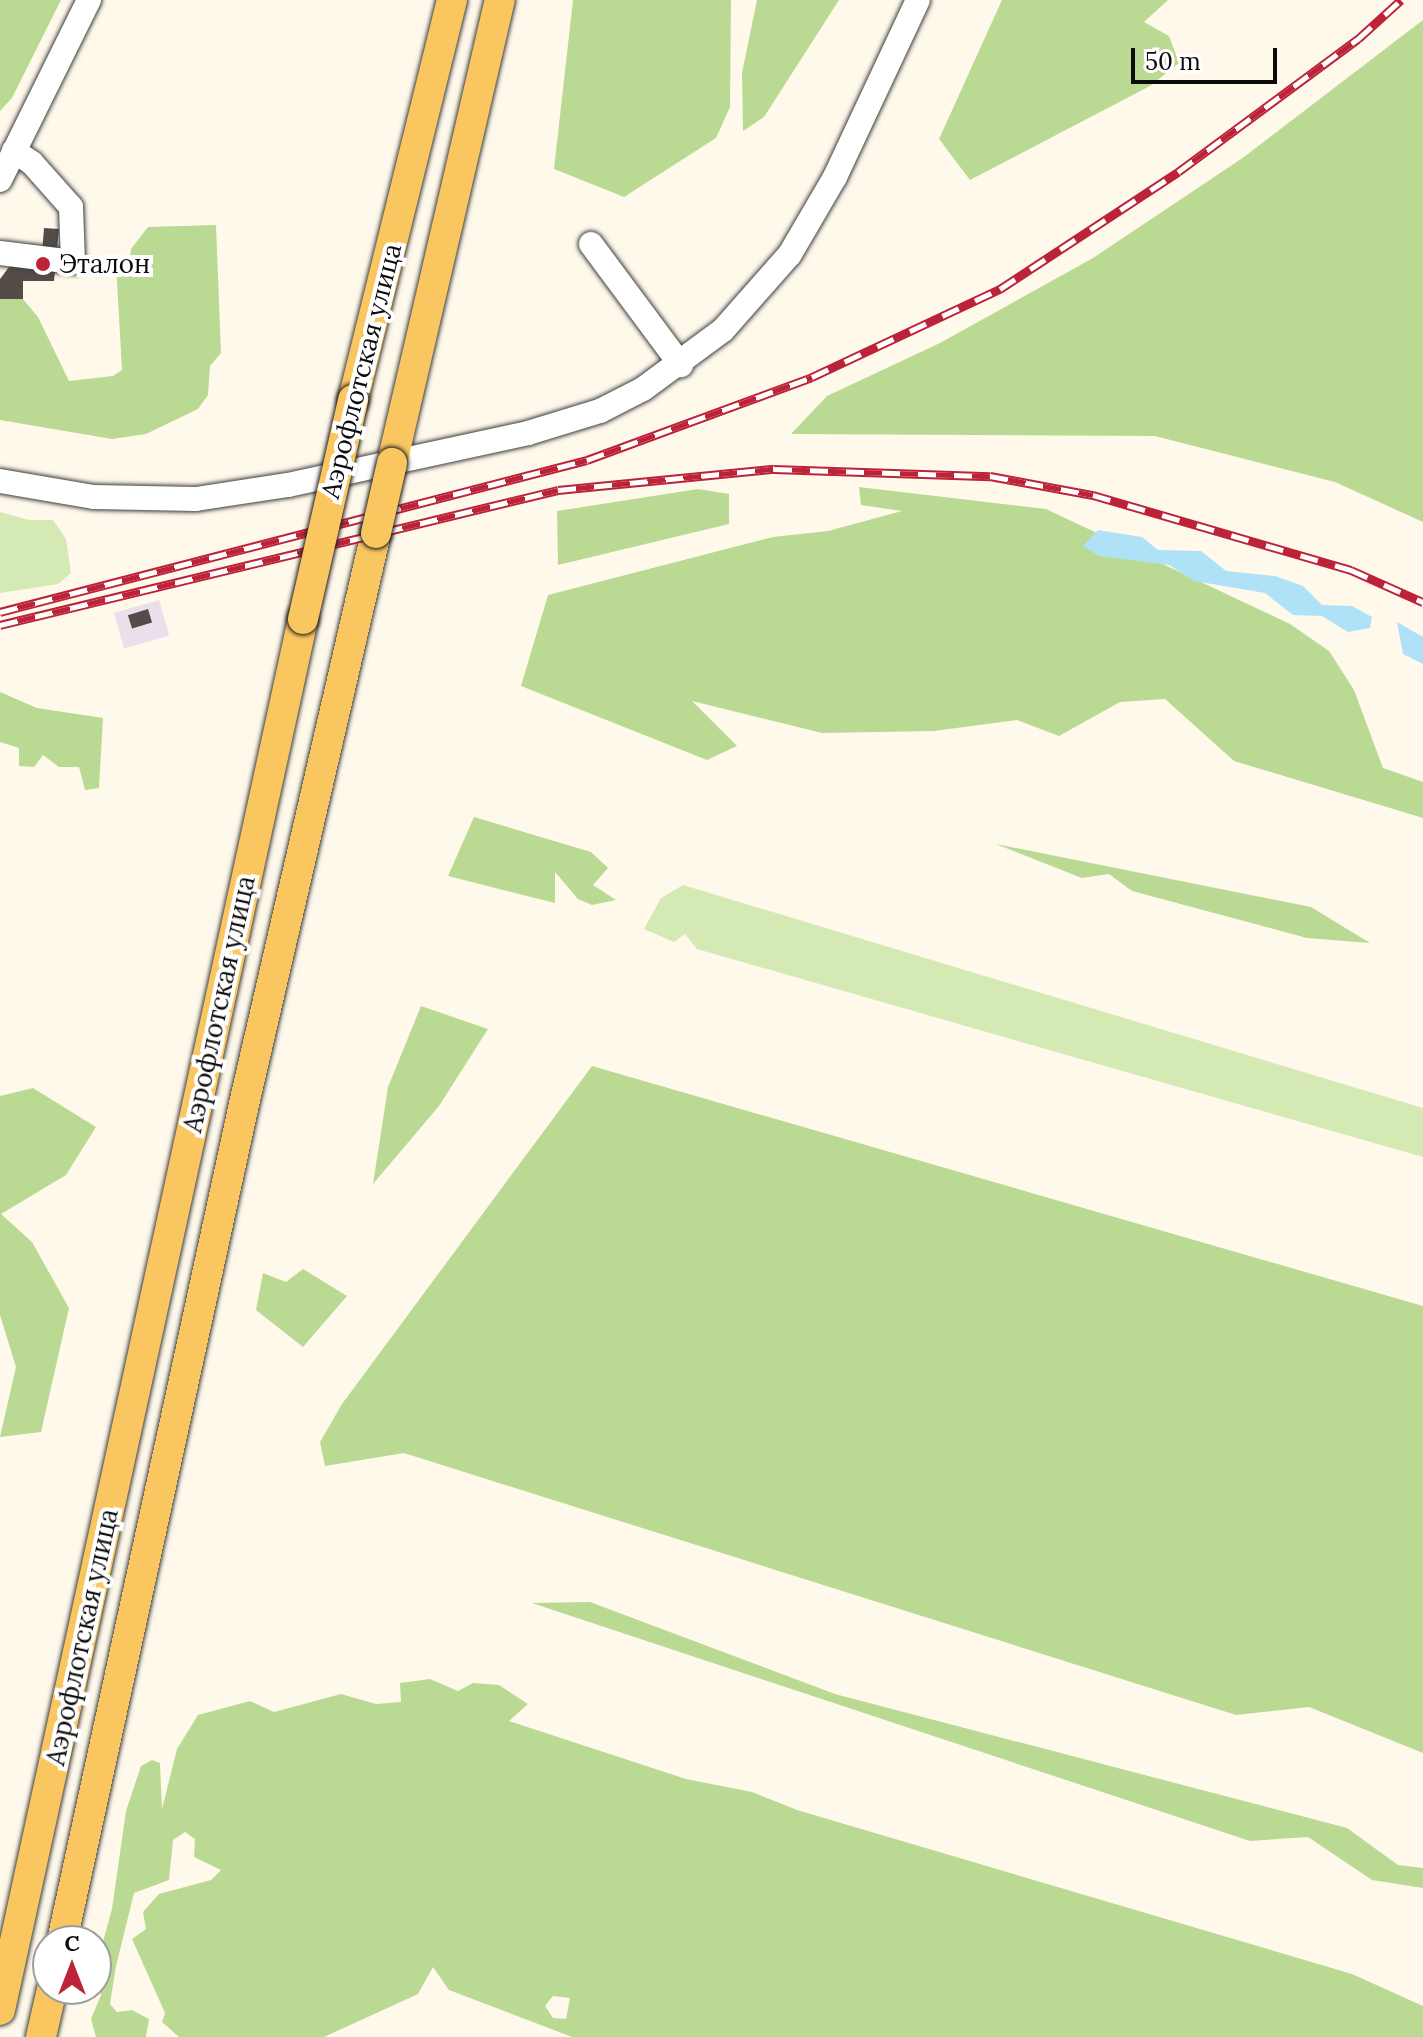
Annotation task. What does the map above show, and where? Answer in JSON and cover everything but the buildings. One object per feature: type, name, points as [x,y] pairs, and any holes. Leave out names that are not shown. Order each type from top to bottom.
[{"type":"main road","name":"Аэрофлотская улица","points":[[66,1925],[358,610],[500,0]]},
{"type":"main road","name":"Аэрофлотская улица","points":[[0,2010],[303,619],[448,8]]},
{"type":"main road","points":[[41,2037],[48,2005]]},
{"type":"street","points":[[0,180],[89,0]]},
{"type":"street","points":[[0,473],[11,483],[94,497],[196,499],[392,463],[528,433],[600,411],[681,365],[749,303],[790,254],[842,165],[918,0]]},
{"type":"street","points":[[0,253],[73,262],[71,207],[32,163],[14,151]]},
{"type":"street","points":[[591,244],[681,365]]},
{"type":"shaded area","points":[[159,600],[169,636],[124,649],[114,613]]},
{"type":"green space","points":[[0,0],[61,0],[12,98],[0,111]]},
{"type":"green space","points":[[573,0],[731,0],[730,107],[716,138],[624,197],[554,169]]},
{"type":"green space","points":[[757,0],[839,0],[764,117],[743,131],[742,73]]},
{"type":"green space","points":[[1002,0],[1168,0],[1144,22],[1169,36],[1179,63],[1150,86],[970,180],[939,139]]},
{"type":"green space","points":[[1423,20],[1423,522],[1335,482],[1155,436],[791,434],[827,396],[940,343],[1093,258],[1244,157]]},
{"type":"green space","points":[[216,225],[221,353],[210,366],[208,395],[198,409],[146,434],[112,439],[0,420],[0,299],[23,299],[38,317],[69,381],[113,376],[122,370],[116,264],[130,262],[131,249],[148,227]]},
{"type":"green space","points":[[859,487],[1046,509],[1290,624],[1329,651],[1354,690],[1383,768],[1423,782],[1423,818],[1234,761],[1165,699],[1120,702],[1059,736],[1017,720],[934,731],[822,733],[692,701],[737,746],[707,760],[521,686],[548,595],[773,537],[828,531],[902,511],[861,505]]},
{"type":"green space","points":[[698,489],[729,494],[729,524],[558,565],[557,511]]},
{"type":"green space","points":[[0,512],[29,520],[53,520],[66,539],[71,573],[58,584],[0,593]]},
{"type":"green space","points":[[0,692],[37,708],[103,718],[99,788],[85,790],[79,767],[59,767],[43,755],[34,767],[19,766],[19,748],[0,742]]},
{"type":"green space","points":[[474,817],[591,852],[608,868],[593,885],[616,900],[592,905],[578,899],[555,872],[555,903],[448,876]]},
{"type":"green space","points":[[996,844],[1311,907],[1370,943],[1307,938],[1132,891],[1109,874],[1082,878]]},
{"type":"green space","points":[[683,885],[1423,1108],[1423,1157],[697,949],[685,934],[674,942],[644,929],[661,898]]},
{"type":"green space","points":[[421,1006],[488,1029],[439,1106],[373,1184],[388,1087]]},
{"type":"green space","points":[[592,1066],[1423,1306],[1423,1753],[1309,1707],[1236,1715],[404,1453],[325,1466],[320,1442],[342,1404]]},
{"type":"green space","points":[[33,1088],[96,1127],[66,1175],[1,1214],[32,1242],[69,1308],[41,1432],[0,1437],[16,1367],[0,1315],[0,1096]]},
{"type":"green space","points":[[303,1269],[347,1296],[303,1347],[256,1310],[263,1273],[286,1282]]},
{"type":"green space","points":[[590,1602],[835,1694],[1347,1828],[1398,1865],[1423,1868],[1423,1888],[1372,1880],[1308,1837],[1250,1841],[532,1603]]},
{"type":"green space","points":[[430,1679],[458,1691],[473,1683],[499,1685],[528,1704],[509,1721],[686,1779],[752,1792],[797,1810],[1352,1974],[1423,2006],[1423,2037],[572,2037],[449,1990],[433,1967],[418,1994],[324,2037],[179,2037],[162,2022],[165,2013],[132,1939],[146,1929],[143,1912],[159,1894],[211,1880],[221,1870],[194,1857],[195,1839],[185,1832],[173,1840],[169,1880],[134,1893],[112,1991],[112,1925],[108,1925],[126,1811],[141,1766],[152,1760],[160,1763],[162,1809],[177,1749],[198,1715],[250,1701],[274,1712],[341,1694],[376,1704],[401,1702],[400,1683]],"holes":[[[553,1996],[570,1998],[566,2019],[553,2018],[545,2006]]]},
{"type":"green space","points":[[97,2005],[111,2005],[117,2012],[132,2010],[149,2019],[146,2037],[96,2037],[91,2019]]},
{"type":"water","points":[[1098,530],[1142,537],[1158,550],[1201,551],[1226,571],[1275,576],[1303,586],[1322,605],[1352,606],[1372,617],[1370,628],[1348,632],[1322,616],[1293,615],[1265,593],[1194,581],[1169,565],[1099,556],[1083,546]]},
{"type":"water","points":[[1397,622],[1423,637],[1423,664],[1403,654]]},
{"type":"railway","points":[[0,612],[587,460],[812,377],[1000,289],[1178,172],[1358,39],[1401,0]]},
{"type":"railway","points":[[0,625],[558,490],[774,469],[990,476],[1093,495],[1351,570],[1423,602]]},
{"type":"place","name":"Эталон","points":[[43,264]]}]
